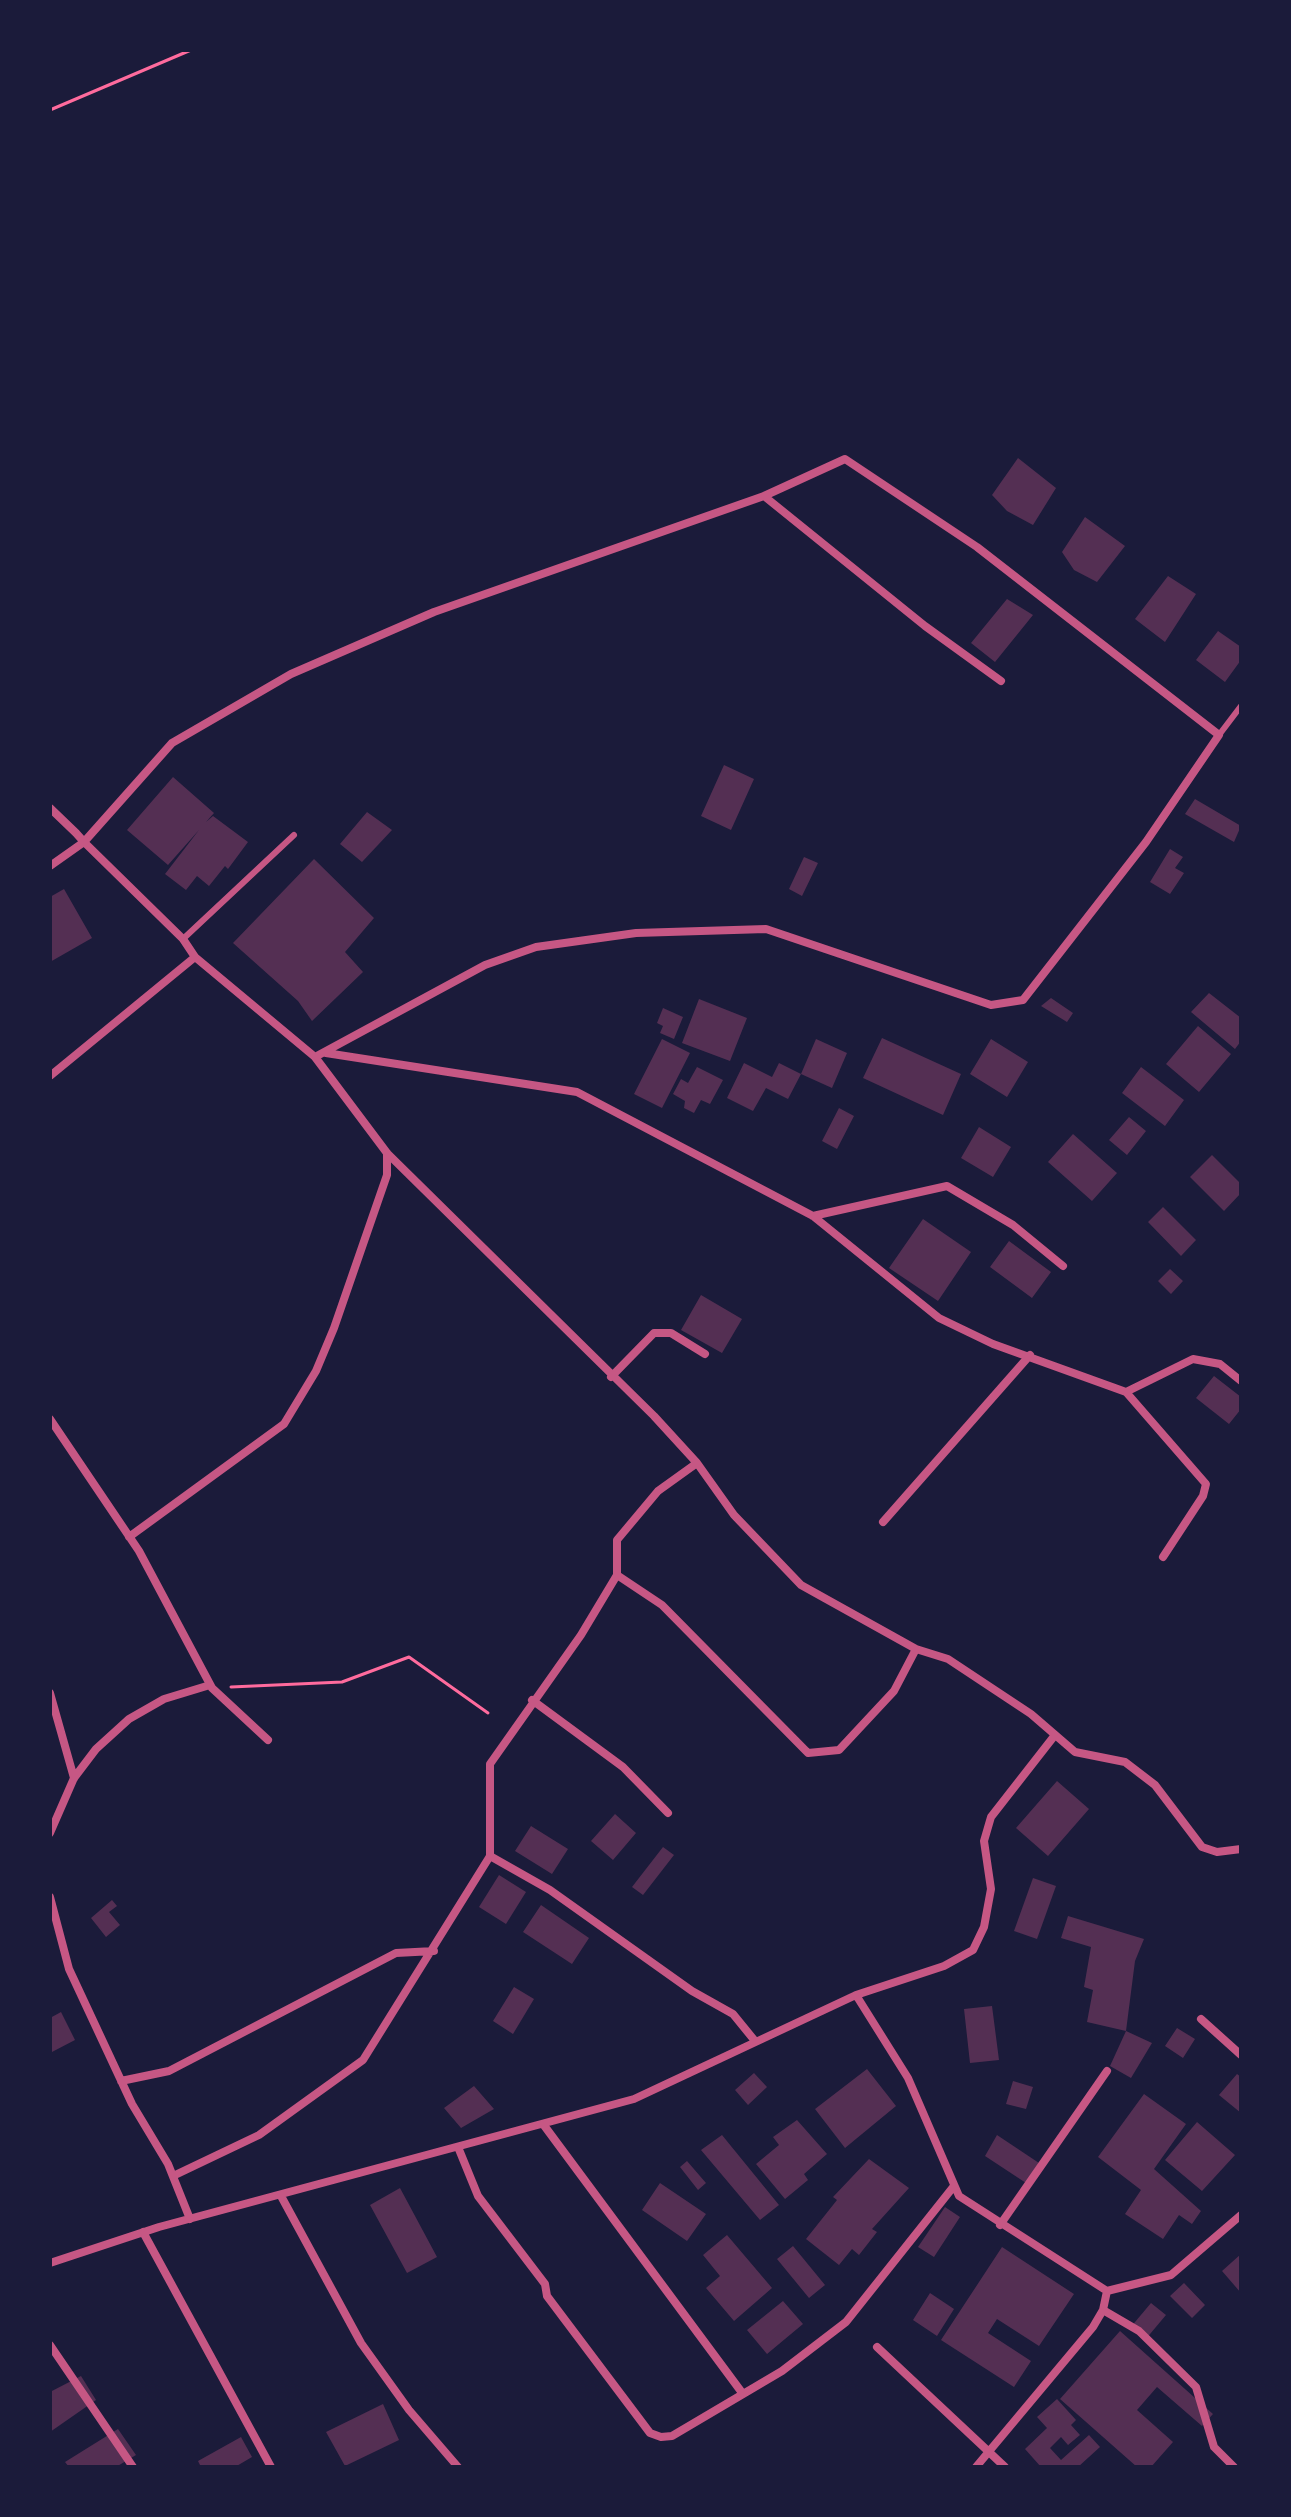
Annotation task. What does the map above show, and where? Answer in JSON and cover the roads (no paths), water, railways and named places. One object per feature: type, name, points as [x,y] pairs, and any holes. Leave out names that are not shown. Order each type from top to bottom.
[{"type":"street","points":[[50,866],[84,842],[172,743],[291,674],[434,612],[764,496],[845,459],[977,547],[1219,735],[1146,842],[1023,1000],[991,1005],[766,929],[636,933],[536,947],[485,965],[315,1057]]},
{"type":"street","points":[[764,496],[925,626],[1001,681]]},
{"type":"street","points":[[50,808],[183,939],[195,957],[315,1057],[387,1153],[697,1463],[734,1515],[801,1585],[916,1649],[948,1659],[1031,1714],[1075,1752],[1125,1762],[1155,1785],[1202,1847],[1217,1852],[1241,1849]]},
{"type":"street","points":[[50,1076],[195,957]]},
{"type":"street","points":[[325,1053],[577,1092],[813,1216],[939,1318],[993,1344],[1126,1392],[1206,1484],[1203,1496],[1163,1557]]},
{"type":"street","points":[[129,1537],[284,1424],[316,1371],[334,1328],[387,1175],[387,1153]]},
{"type":"street","points":[[813,1216],[947,1186],[1013,1225],[1063,1266]]},
{"type":"street","points":[[611,1377],[654,1333],[671,1333],[705,1354]]},
{"type":"street","points":[[883,1522],[1030,1355]]},
{"type":"street","points":[[1126,1392],[1193,1359],[1220,1364],[1241,1381]]},
{"type":"street","points":[[50,1419],[129,1537],[211,1687],[268,1740]]},
{"type":"street","points":[[173,2176],[259,2135],[363,2060],[434,1951],[490,1856],[490,1764],[532,1700],[581,1635],[617,1575],[617,1540],[658,1491],[697,1463]]},
{"type":"street","points":[[617,1575],[662,1605],[808,1753],[839,1750],[894,1691],[916,1649]]},
{"type":"street","points":[[50,1833],[74,1778],[96,1749],[129,1719],[164,1699],[211,1687]]},
{"type":"street","points":[[50,1693],[74,1778]]},
{"type":"street","points":[[532,1700],[623,1767],[668,1813]]},
{"type":"street","points":[[50,2263],[143,2232],[634,2099],[856,1995],[944,1966],[973,1950],[984,1927],[991,1889],[984,1841],[991,1817],[1055,1735]]},
{"type":"street","points":[[490,1856],[550,1890],[692,1991],[733,2014],[755,2041]]},
{"type":"street","points":[[50,1897],[69,1969],[121,2081],[173,2176],[190,2219]]},
{"type":"street","points":[[121,2081],[169,2071],[396,1953],[434,1951]]},
{"type":"street","points":[[856,1995],[908,2078],[959,2196],[1107,2291],[1171,2275],[1241,2215]]},
{"type":"street","points":[[1201,2019],[1241,2055]]},
{"type":"street","points":[[1000,2225],[1107,2071]]},
{"type":"street","points":[[543,2124],[743,2394]]},
{"type":"street","points":[[458,2147],[478,2196],[650,2433],[672,2436],[782,2371],[846,2322],[954,2186]]},
{"type":"street","points":[[281,2196],[361,2343],[409,2410],[458,2467]]},
{"type":"street","points":[[143,2232],[271,2467]]},
{"type":"street","points":[[976,2467],[987,2450],[1059,2371],[1103,2310],[1107,2291]]},
{"type":"street","points":[[1103,2310],[1139,2331],[1196,2387],[1214,2447],[1234,2467]]},
{"type":"street","points":[[50,2345],[133,2467]]},
{"type":"street","points":[[877,2347],[1005,2467]]},
{"type":"lane","points":[[1219,735],[1241,706]]},
{"type":"lane","points":[[183,939],[294,835]]}]
